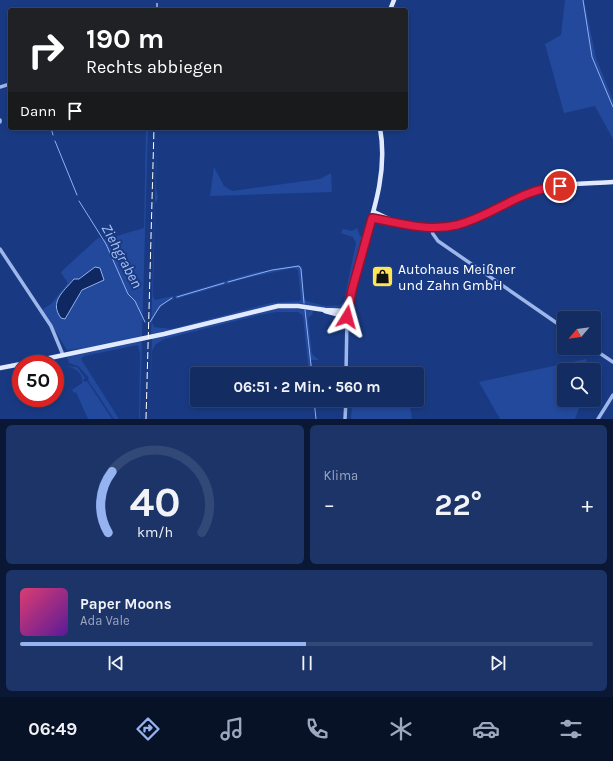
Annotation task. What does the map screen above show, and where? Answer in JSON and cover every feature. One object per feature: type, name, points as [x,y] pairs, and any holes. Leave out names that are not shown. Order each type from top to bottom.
[{"type":"main road","points":[[325,310],[347,317],[352,290],[374,212],[383,166],[380,130]]},
{"type":"main road","points":[[372,218],[431,228],[450,226],[472,220],[519,196],[543,188],[613,182]]},
{"type":"main road","points":[[374,212],[394,221]]},
{"type":"main road","points":[[62,355],[170,333],[269,308],[298,306],[325,310],[348,311]]},
{"type":"main road","points":[[0,368],[12,366]]},
{"type":"street","points":[[431,228],[438,241],[557,323]]},
{"type":"street","points":[[0,249],[52,326],[62,355]]},
{"type":"street","points":[[346,367],[347,317]]},
{"type":"street","points":[[601,354],[613,362]]},
{"type":"street","points":[[598,419],[613,395]]},
{"type":"street","points":[[345,419],[346,407]]},
{"type":"shaded area","points":[[565,0],[584,0],[596,58],[613,100],[613,139],[595,106],[564,113],[545,44],[561,35]]},
{"type":"shaded area","points":[[146,130],[148,130],[142,337],[89,348],[67,350],[42,310],[52,303],[68,283],[61,273],[62,271],[98,238],[103,240],[144,228]],"holes":[[[82,276],[100,283],[84,289],[81,294],[74,279],[78,279]]]},
{"type":"shaded area","points":[[157,130],[156,188],[158,197],[155,204],[153,296],[155,300],[173,296],[174,299],[163,305],[155,314],[152,322],[154,327],[171,329],[271,303],[299,301],[301,299],[298,270],[294,268],[247,278],[176,299],[175,296],[253,273],[299,265],[302,267],[304,295],[306,301],[325,306],[340,305],[344,301],[356,243],[353,237],[341,233],[343,229],[352,231],[357,228],[360,236],[364,237],[344,307],[330,308],[282,304],[274,305],[151,335]]},
{"type":"shaded area","points":[[214,167],[224,186],[232,191],[320,179],[331,173],[332,192],[210,196]]},
{"type":"shaded area","points":[[95,267],[100,268],[104,280],[82,290],[65,319],[61,318],[56,307],[59,297],[74,279],[79,279]]},
{"type":"shaded area","points":[[287,307],[312,311],[313,314],[308,318],[312,354],[319,360],[311,360],[312,367],[308,367],[303,316],[298,312],[276,312],[259,315],[164,339],[155,345],[152,351],[149,419],[152,338],[272,309]]},
{"type":"shaded area","points":[[142,341],[140,419],[140,354],[138,345],[84,356],[81,359],[119,419],[114,419],[88,380],[89,378],[78,366],[69,363],[67,357]]},
{"type":"shaded area","points":[[586,359],[587,363],[567,363]]},
{"type":"shaded area","points":[[557,365],[557,407],[579,407],[575,419],[500,419],[479,382]]},
{"type":"shaded area","points":[[65,366],[77,367],[85,378],[83,380],[84,382],[87,381],[112,419],[88,419],[76,392],[74,393],[72,390],[82,383],[80,373]]},
{"type":"shaded area","points":[[352,407],[410,407],[412,419],[351,419]]},
{"type":"waterway","points":[[583,0],[592,57],[613,107]]},
{"type":"waterway","name":"Ziehgraben","points":[[52,130],[53,135]]},
{"type":"waterway","name":"Ziehgraben","points":[[55,141],[77,195]]},
{"type":"waterway","name":"Ziehgraben","points":[[79,201],[106,244],[128,294],[135,301],[145,322]]},
{"type":"waterway","name":"Ziehgraben","points":[[228,282],[272,270],[299,266],[301,269],[304,303]]},
{"type":"waterway","name":"Ziehgraben","points":[[177,297],[224,283]]},
{"type":"waterway","name":"Ziehgraben","points":[[150,322],[160,306],[172,298]]},
{"type":"waterway","name":"Ziehgraben","points":[[305,310],[311,367]]},
{"type":"waterway","name":"Ziehgraben","points":[[315,407],[316,419]]},
{"type":"railway","points":[[157,0],[157,8]]},
{"type":"railway","points":[[146,419],[154,130]]},
{"type":"place","name":"Autohaus Meißner und Zahn GmbH","points":[[382,277]]},
{"type":"route","points":[[347,317],[352,290],[372,218],[419,227],[431,228],[450,226],[479,217],[519,196],[543,188],[560,186]]}]
